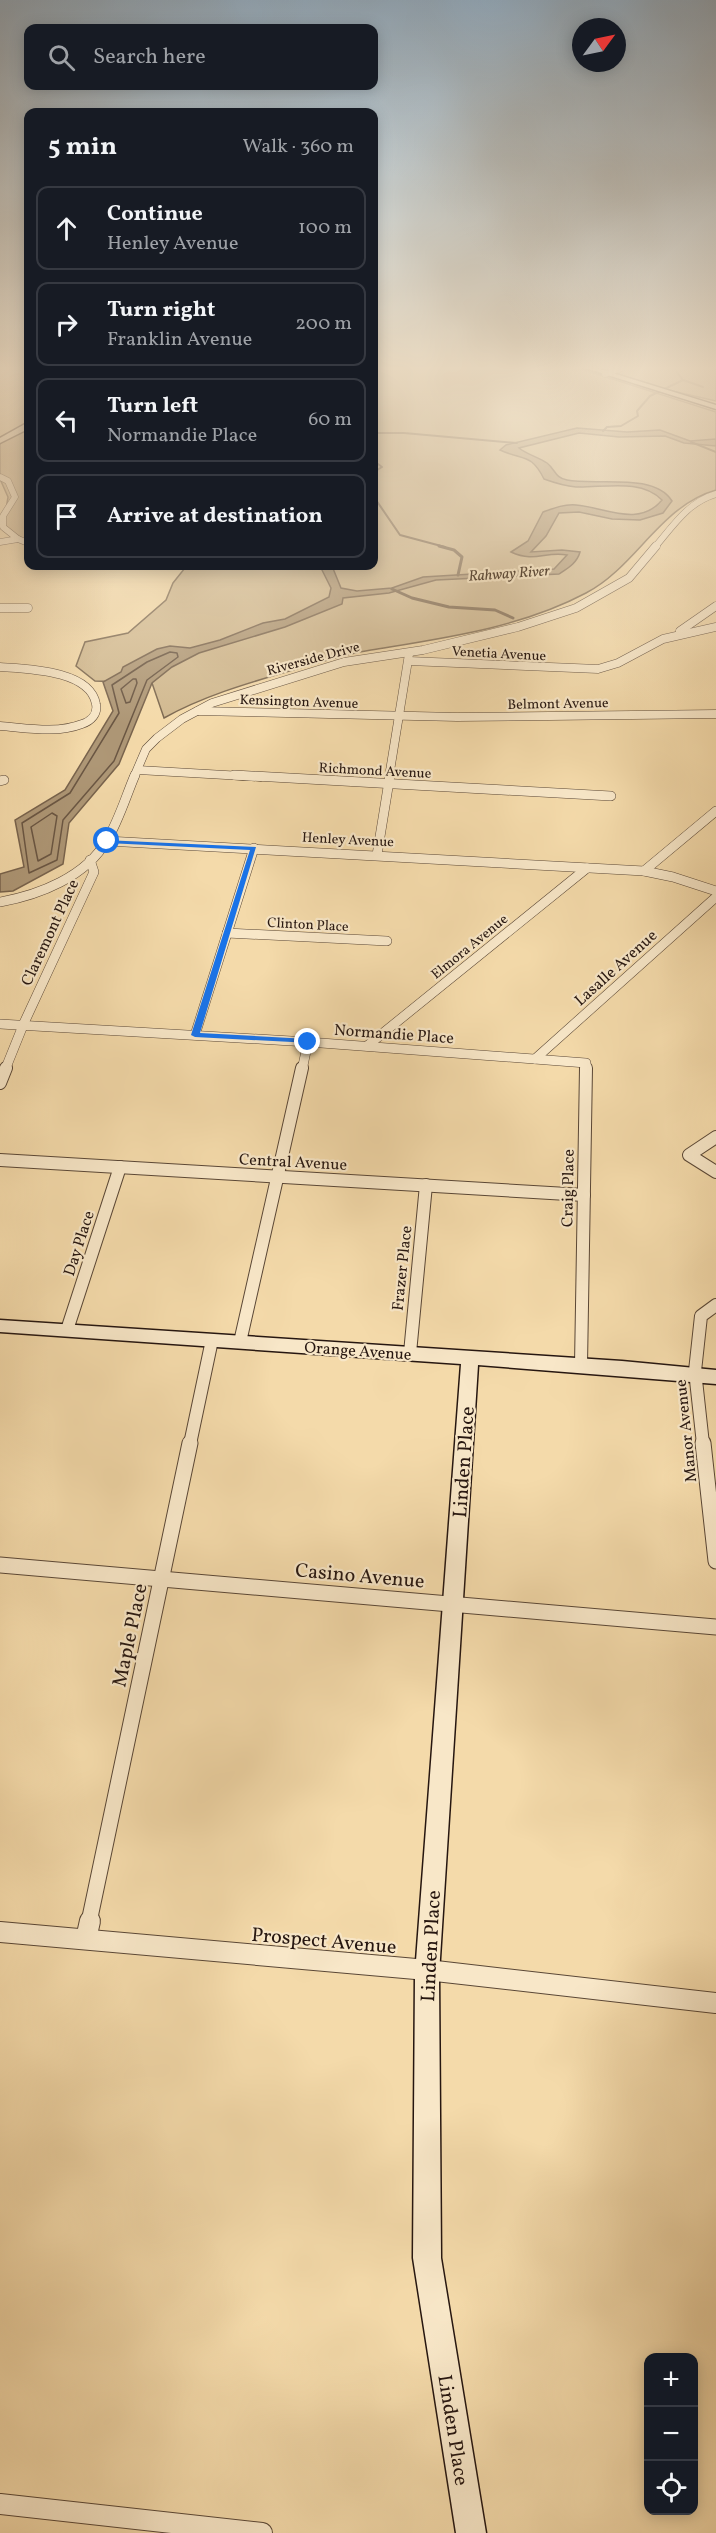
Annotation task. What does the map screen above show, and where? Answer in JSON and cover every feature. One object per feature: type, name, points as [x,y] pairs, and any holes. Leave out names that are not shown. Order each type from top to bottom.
[{"type":"street","points":[[10,485],[15,498],[1,521],[3,527],[24,541]]},
{"type":"street","name":"Riverside Drive","points":[[0,903],[24,898],[49,888],[90,860],[107,841],[146,749],[157,738],[197,711],[241,693],[344,662],[409,657],[560,615],[593,600],[637,570],[687,510],[702,498],[716,494]]},
{"type":"street","points":[[0,543],[18,539]]},
{"type":"street","points":[[674,635],[716,606]]},
{"type":"street","points":[[0,608],[28,608]]},
{"type":"street","points":[[674,635],[716,627]]},
{"type":"street","name":"Venetia Avenue","points":[[409,657],[588,670],[618,663],[674,635]]},
{"type":"street","points":[[377,855],[409,657]]},
{"type":"street","points":[[0,667],[45,671],[75,679],[88,687],[96,699],[97,706],[95,716],[86,723],[75,726],[47,729],[0,726]]},
{"type":"street","name":"Kensington Avenue","points":[[197,711],[400,716]]},
{"type":"street","name":"Belmont Avenue","points":[[400,716],[535,718],[716,714]]},
{"type":"street","name":"Richmond Avenue","points":[[138,770],[611,796]]},
{"type":"street","points":[[644,871],[716,811]]},
{"type":"street","name":"Henley Avenue","points":[[107,841],[644,871],[673,877],[716,891]]},
{"type":"street","points":[[195,1035],[254,848]]},
{"type":"street","name":"Claremont Place","points":[[0,1083],[23,1025],[94,872],[90,860]]},
{"type":"street","name":"Elmora Avenue","points":[[367,1046],[587,868]]},
{"type":"street","name":"Lasalle Avenue","points":[[535,1059],[716,897]]},
{"type":"street","name":"Clinton Place","points":[[227,933],[387,941]]},
{"type":"street","name":"Normandie Place","points":[[0,1024],[308,1042],[535,1059]]},
{"type":"street","points":[[240,1342],[308,1042]]},
{"type":"street","name":"Craig Place","points":[[535,1059],[586,1063],[581,1365]]},
{"type":"street","points":[[716,1137],[690,1155],[716,1172]]},
{"type":"street","name":"Central Avenue","points":[[0,1160],[584,1195]]},
{"type":"street","name":"Day Place","points":[[67,1330],[120,1167]]},
{"type":"street","name":"Frazer Place","points":[[410,1353],[426,1185]]},
{"type":"street","name":"Manor Avenue","points":[[716,1305],[701,1316],[695,1374],[716,1560]]},
{"type":"street","name":"Orange Avenue","points":[[0,1326],[581,1365],[716,1377]]},
{"type":"street","name":"Maple Place","points":[[87,1940],[212,1340]]},
{"type":"street","name":"Linden Place","points":[[470,1358],[427,1970],[427,2258],[471,2533]]},
{"type":"street","name":"Casino Avenue","points":[[0,1565],[716,1627]]},
{"type":"street","name":"Prospect Avenue","points":[[0,1932],[427,1970],[716,2003]]},
{"type":"street","points":[[0,2504],[262,2533]]},
{"type":"shaded area","points":[[3,485],[24,485],[24,540],[3,527],[8,497]]},
{"type":"shaded area","points":[[378,485],[716,485],[716,490],[696,498],[679,509],[604,582],[561,605],[481,630],[324,661],[229,690],[196,702],[164,718],[152,683],[95,681],[76,666],[85,642],[128,633],[166,600],[173,583],[183,570],[378,570]]},
{"type":"water","name":"Rahway River","points":[[565,485],[649,485],[664,492],[672,501],[663,513],[640,520],[612,519],[579,512],[559,513],[546,536],[531,552],[562,550],[580,552],[574,562],[559,574],[436,580],[389,593],[343,598],[342,604],[285,627],[199,653],[172,667],[152,683],[119,764],[69,823],[63,864],[13,891],[0,892],[0,874],[24,867],[15,820],[65,790],[113,711],[103,682],[121,672],[123,667],[157,649],[170,646],[190,648],[220,640],[263,623],[285,619],[329,597],[331,588],[322,570],[334,570],[341,588],[357,591],[392,588],[423,577],[554,569],[567,555],[527,557],[511,552],[528,541],[543,512],[572,505],[621,514],[643,513],[662,500],[653,493],[633,486]]},
{"type":"waterway","points":[[378,503],[400,535],[445,547]]},
{"type":"waterway","points":[[439,546],[454,550],[462,557],[458,575]]},
{"type":"waterway","points":[[392,589],[412,598],[449,607],[495,610],[513,618]]},
{"type":"route","points":[[107,841],[254,848],[195,1035],[308,1042]]}]
